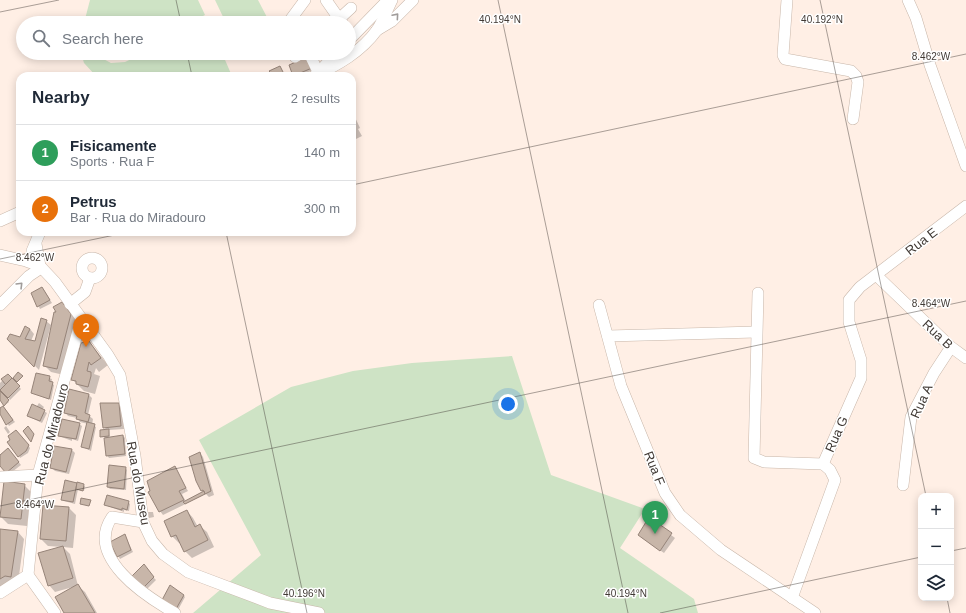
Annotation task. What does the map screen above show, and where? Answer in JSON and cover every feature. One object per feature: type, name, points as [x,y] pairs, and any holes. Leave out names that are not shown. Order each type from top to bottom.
[{"type":"street","points":[[293,16],[305,0]]},
{"type":"street","points":[[326,0],[337,16]]},
{"type":"street","points":[[356,33],[389,0]]},
{"type":"street","points":[[356,52],[377,30],[392,0]]},
{"type":"street","points":[[377,30],[392,21],[413,0]]},
{"type":"street","points":[[787,0],[783,55],[785,59],[851,71],[856,76],[858,82],[853,119]]},
{"type":"street","points":[[908,0],[916,18],[930,65],[966,166]]},
{"type":"street","points":[[344,16],[351,8]]},
{"type":"street","points":[[311,60],[315,72]]},
{"type":"street","points":[[319,72],[330,60]]},
{"type":"street","points":[[322,72],[344,60]]},
{"type":"street","name":"Rua E","points":[[876,275],[966,206]]},
{"type":"street","points":[[0,221],[16,214]]},
{"type":"street","points":[[14,258],[29,254],[36,244],[39,236]]},
{"type":"street","points":[[36,244],[41,267]]},
{"type":"street","points":[[0,255],[41,267]]},
{"type":"street","points":[[0,305],[29,276],[41,267]]},
{"type":"street","name":"Rua do Museu","points":[[41,267],[55,282],[81,320],[112,360],[120,375],[135,456],[143,522],[152,541],[163,554],[188,572],[270,603],[319,613]]},
{"type":"street","name":"Rua B","points":[[876,275],[951,347],[964,353]]},
{"type":"street","name":"Rua G","points":[[792,598],[835,480],[830,470],[823,464],[861,378],[861,360],[849,322],[849,300],[860,287],[876,275]]},
{"type":"street","points":[[70,304],[85,292],[90,278]]},
{"type":"street","points":[[758,293],[754,458],[764,462],[823,464]]},
{"type":"street","name":"Rua F","points":[[599,305],[621,386],[665,493],[680,515],[721,550],[815,613]]},
{"type":"street","name":"Rua do Miradouro","points":[[28,575],[38,475],[81,320]]},
{"type":"street","points":[[608,336],[756,332]]},
{"type":"street","name":"Rua A","points":[[903,485],[911,417],[934,373],[951,347]]},
{"type":"street","points":[[0,478],[38,475]]},
{"type":"street","points":[[143,522],[112,517],[105,526],[104,540],[108,553],[118,569],[134,586],[149,599],[175,613]]},
{"type":"street","points":[[0,593],[28,575],[55,613]]},
{"type":"green space","points":[[90,0],[198,0],[205,15],[203,16],[86,16]]},
{"type":"green space","points":[[215,0],[258,0],[266,16],[223,16]]},
{"type":"green space","points":[[83,60],[105,60],[111,63],[125,62],[129,60],[225,60],[230,72],[92,72]]},
{"type":"green space","points":[[512,356],[551,475],[645,509],[620,548],[694,599],[698,613],[193,613],[261,555],[199,440],[291,387],[353,371],[412,363]]},
{"type":"building","points":[[300,60],[308,60],[312,68],[302,72],[292,72],[289,65]]},
{"type":"building","points":[[280,66],[283,72],[270,72],[269,71]]},
{"type":"building","points":[[42,287],[50,300],[37,307],[31,293]]},
{"type":"building","points":[[62,302],[71,314],[57,369],[43,366],[54,312],[56,312],[53,307]]},
{"type":"building","points":[[41,318],[47,320],[34,367],[7,339],[10,334],[20,337],[25,326],[30,329],[25,339],[35,341]]},
{"type":"building","points":[[89,341],[101,358],[91,365],[89,362],[87,371],[91,372],[91,376],[88,387],[76,384],[76,381],[71,380],[81,343]]},
{"type":"building","points":[[18,372],[23,376],[17,382],[13,378]]},
{"type":"building","points":[[36,373],[50,376],[49,381],[53,382],[49,399],[31,393]]},
{"type":"building","points":[[8,374],[12,378],[6,385],[1,379]]},
{"type":"building","points":[[12,378],[20,386],[8,398],[0,390]]},
{"type":"building","points":[[69,389],[89,394],[85,413],[90,415],[88,422],[76,419],[77,416],[64,413]]},
{"type":"building","points":[[0,391],[9,400],[4,406],[0,400]]},
{"type":"building","points":[[100,403],[119,403],[121,426],[103,428]]},
{"type":"building","points":[[32,404],[45,410],[40,421],[27,416]]},
{"type":"building","points":[[3,406],[13,420],[6,425],[0,414],[0,408]]},
{"type":"building","points":[[62,419],[80,423],[76,439],[58,436]]},
{"type":"building","points":[[87,422],[95,424],[89,449],[81,447]]},
{"type":"building","points":[[28,426],[34,434],[31,442],[23,431]]},
{"type":"building","points":[[109,429],[109,436],[100,437],[100,430]]},
{"type":"building","points":[[16,430],[29,445],[26,451],[18,457],[7,442],[10,440],[8,436]]},
{"type":"building","points":[[123,435],[125,454],[106,456],[104,438]]},
{"type":"building","points":[[54,446],[72,449],[66,472],[50,468]]},
{"type":"building","points":[[8,448],[19,462],[6,473],[0,466],[0,455]]},
{"type":"building","points":[[200,452],[211,491],[205,494],[203,490],[201,491],[196,481],[189,457]]},
{"type":"building","points":[[109,465],[126,467],[124,489],[107,487]]},
{"type":"building","points":[[175,466],[186,488],[179,491],[184,500],[159,512],[148,492],[150,491],[147,481]]},
{"type":"building","points":[[65,480],[77,483],[73,502],[61,500]]},
{"type":"building","points":[[4,481],[25,484],[21,519],[0,517]]},
{"type":"building","points":[[77,482],[84,484],[83,491],[76,489]]},
{"type":"building","points":[[204,491],[205,494],[185,504],[183,502]]},
{"type":"building","points":[[107,495],[129,501],[127,510],[104,505]]},
{"type":"building","points":[[81,498],[91,500],[89,506],[80,504]]},
{"type":"building","points":[[43,505],[69,507],[66,541],[40,539]]},
{"type":"building","points":[[187,510],[195,527],[200,524],[208,540],[184,552],[176,535],[171,537],[164,521]]},
{"type":"building","points":[[649,517],[672,533],[660,551],[638,535]]},
{"type":"building","points":[[0,529],[18,531],[11,577],[5,576],[0,579]]},
{"type":"building","points":[[125,534],[131,550],[117,557],[110,542]]},
{"type":"building","points":[[63,546],[73,578],[48,586],[38,553]]},
{"type":"building","points":[[144,564],[154,577],[143,588],[132,576]]},
{"type":"building","points":[[78,584],[95,613],[64,613],[55,597]]},
{"type":"building","points":[[170,585],[184,595],[176,609],[162,600]]},
{"type":"place","name":"Petrus","points":[[86,347]]},
{"type":"place","name":"Fisicamente","points":[[655,534]]}]
